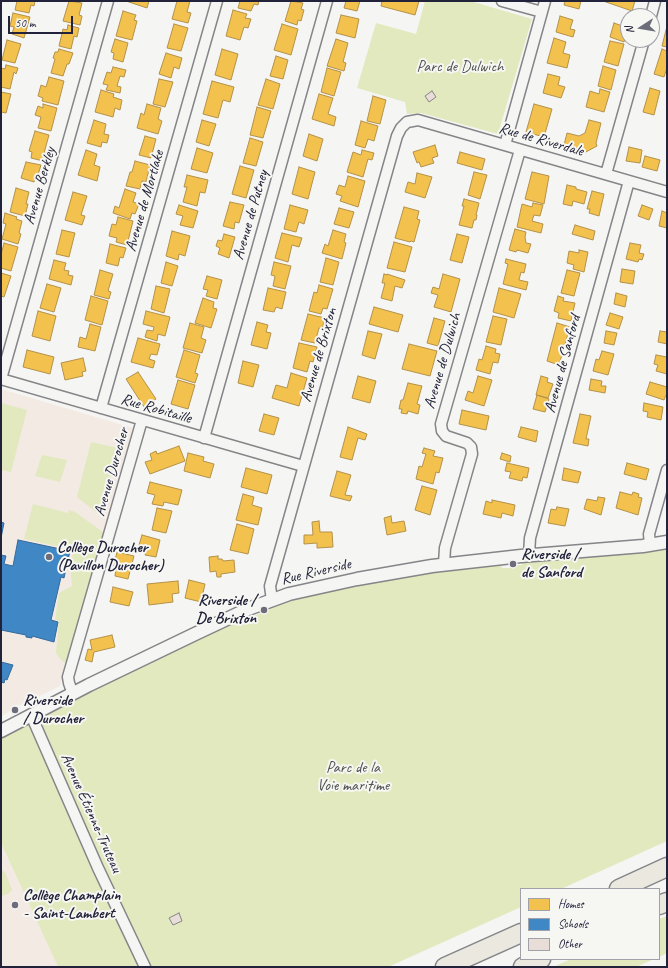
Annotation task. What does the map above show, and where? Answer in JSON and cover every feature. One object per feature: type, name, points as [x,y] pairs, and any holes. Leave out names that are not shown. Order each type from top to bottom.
[{"type":"highway","points":[[621,888],[667,868]]},
{"type":"highway","points":[[445,967],[520,933]]},
{"type":"highway","points":[[523,967],[539,960]]},
{"type":"street","name":"Avenue Berkley","points":[[1,380],[108,1]]},
{"type":"street","name":"Avenue de Mortlake","points":[[101,408],[217,1]]},
{"type":"street","name":"Avenue de Putney","points":[[204,438],[327,1]]},
{"type":"street","points":[[502,1],[542,12]]},
{"type":"street","points":[[505,145],[545,1]]},
{"type":"street","points":[[606,174],[642,48]]},
{"type":"street","name":"Rue de Riverdale","points":[[407,122],[418,120],[667,192]]},
{"type":"street","name":"Avenue de Brixton","points":[[272,600],[270,586],[397,136],[401,128],[407,122]]},
{"type":"street","name":"Avenue de Dulwich","points":[[444,564],[445,548],[472,454],[471,447],[467,443],[446,436],[442,431],[441,424],[520,150]]},
{"type":"street","name":"Avenue de Sanford","points":[[529,555],[530,538],[629,181]]},
{"type":"street","name":"Rue Robitaille","points":[[1,380],[304,466]]},
{"type":"street","name":"Avenue Durocher","points":[[72,694],[68,683],[68,677],[142,420]]},
{"type":"street","points":[[650,545],[649,534],[667,470]]},
{"type":"street","name":"Rue Riverside","points":[[1,731],[72,694],[227,619],[272,600],[302,591],[357,578],[444,564],[650,545],[667,542]]},
{"type":"street","name":"Avenue Étienne-Truteau","points":[[31,715],[98,868],[145,967]]},
{"type":"shaded area","name":"Collège Durocher (Pavillon Durocher)","points":[[1,389],[133,428],[60,686],[19,706],[18,704],[10,709],[11,711],[1,716]]},
{"type":"shaded area","name":"Collège Champlain - Saint-Lambert","points":[[1,843],[58,967],[1,967]]},
{"type":"green space","name":"Parc de Dulwich","points":[[425,1],[470,1],[532,19],[498,134],[421,113],[407,114],[405,102],[357,88],[376,23],[416,34]]},
{"type":"green space","points":[[1,403],[27,410],[11,472],[1,470]]},
{"type":"green space","points":[[91,442],[118,448],[100,515],[77,497]]},
{"type":"green space","points":[[42,455],[67,460],[60,482],[35,476]]},
{"type":"green space","points":[[33,504],[68,513],[69,510],[75,512],[104,533],[67,664],[61,660],[56,653],[59,621],[55,620],[59,593],[72,586],[70,565],[74,550],[24,539]]},
{"type":"green space","name":"Parc de la Voie maritime","points":[[667,547],[667,841],[563,888],[520,888],[520,907],[388,967],[58,967],[1,843],[1,738],[17,729],[22,728],[46,713],[203,636],[248,616],[249,618],[266,611],[266,609],[296,598],[349,586],[438,571],[501,564],[502,568],[510,568],[512,565],[522,565],[522,562]]},
{"type":"green space","points":[[1,870],[5,872],[12,890],[8,894],[1,896]]},
{"type":"green space","points":[[667,916],[667,953],[660,956],[660,919]]},
{"type":"green space","points":[[569,960],[652,960],[636,967],[553,967]]},
{"type":"building: Homes","points":[[17,1],[35,1],[34,6],[31,5],[29,13],[15,10]]},
{"type":"building: Homes","points":[[69,1],[82,3],[79,15],[82,16],[80,25],[63,21]]},
{"type":"building: Homes","points":[[126,1],[149,1],[147,8]]},
{"type":"building: Homes","points":[[177,1],[190,1],[187,12],[191,13],[188,23],[172,19]]},
{"type":"building: Homes","points":[[240,1],[259,1],[258,5],[254,4],[251,11],[238,8]]},
{"type":"building: Homes","points":[[291,1],[303,3],[301,9],[304,10],[301,21],[298,20],[297,25],[285,21]]},
{"type":"building: Homes","points":[[346,1],[360,1],[357,11],[344,8]]},
{"type":"building: Homes","points":[[382,1],[419,1],[415,15],[381,6]]},
{"type":"building: Homes","points":[[565,1],[581,1],[579,9],[564,5]]},
{"type":"building: Homes","points":[[603,1],[635,1],[633,8],[623,8]]},
{"type":"building: Homes","points":[[233,10],[247,14],[245,18],[251,19],[248,28],[244,27],[240,40],[226,36]]},
{"type":"building: Homes","points":[[123,11],[136,15],[134,20],[137,21],[132,40],[116,36]]},
{"type":"building: Homes","points":[[13,13],[30,17],[24,38],[12,34],[14,27],[10,26]]},
{"type":"building: Homes","points":[[341,15],[359,19],[355,38],[336,33]]},
{"type":"building: Homes","points":[[560,16],[573,20],[570,29],[575,30],[573,37],[556,32]]},
{"type":"building: Homes","points":[[614,23],[620,25],[620,41],[610,37]]},
{"type":"building: Homes","points":[[174,24],[188,28],[181,51],[167,48]]},
{"type":"building: Homes","points":[[282,24],[298,29],[291,55],[274,50]]},
{"type":"building: Homes","points":[[68,25],[79,28],[77,37],[74,36],[71,49],[59,46],[63,29],[67,30]]},
{"type":"building: Homes","points":[[667,30],[667,47],[662,46]]},
{"type":"building: Homes","points":[[554,38],[566,42],[563,53],[570,55],[567,68],[547,63]]},
{"type":"building: Homes","points":[[115,39],[128,43],[123,62],[113,59],[114,53],[111,52]]},
{"type":"building: Homes","points":[[336,39],[348,43],[343,62],[346,63],[344,71],[327,66]]},
{"type":"building: Homes","points":[[7,40],[21,44],[15,63],[2,60]]},
{"type":"building: Homes","points":[[610,41],[620,43],[620,48],[623,48],[618,66],[604,62]]},
{"type":"building: Homes","points":[[59,49],[73,53],[63,76],[51,73],[55,59],[53,58],[55,52],[58,52]]},
{"type":"building: Homes","points":[[222,49],[238,54],[231,80],[215,75]]},
{"type":"building: Homes","points":[[662,49],[667,51],[667,68],[664,77],[654,74]]},
{"type":"building: Homes","points":[[166,53],[182,58],[179,69],[174,67],[171,78],[159,74]]},
{"type":"building: Homes","points":[[276,56],[288,60],[283,79],[270,76]]},
{"type":"building: Homes","points":[[6,65],[18,68],[16,74],[14,72],[10,89],[1,87],[1,68],[5,69]]},
{"type":"building: Homes","points":[[603,66],[616,70],[611,90],[598,86]]},
{"type":"building: Homes","points":[[113,67],[126,70],[124,77],[120,76],[117,86],[121,87],[120,93],[106,90],[108,85],[103,84],[107,72],[111,73]]},
{"type":"building: Homes","points":[[327,68],[341,72],[334,96],[321,92]]},
{"type":"building: Homes","points":[[548,74],[560,77],[558,85],[565,87],[561,98],[543,93]]},
{"type":"building: Homes","points":[[49,77],[64,81],[58,105],[42,101],[43,98],[38,96],[41,85],[46,87]]},
{"type":"building: Homes","points":[[159,79],[173,82],[165,107],[153,104]]},
{"type":"building: Homes","points":[[266,79],[280,84],[273,109],[258,105]]},
{"type":"building: Homes","points":[[212,81],[234,87],[230,102],[223,100],[218,118],[203,114]]},
{"type":"building: Homes","points":[[650,88],[660,91],[654,115],[643,112]]},
{"type":"building: Homes","points":[[600,89],[610,92],[604,112],[586,107],[590,91],[599,94]]},
{"type":"building: Homes","points":[[101,90],[114,94],[113,97],[122,100],[120,110],[115,108],[113,117],[95,112]]},
{"type":"building: Homes","points":[[1,92],[11,94],[6,113],[1,112]]},
{"type":"building: Homes","points":[[319,94],[333,98],[328,114],[336,117],[334,126],[312,119]]},
{"type":"building: Homes","points":[[373,96],[386,100],[380,124],[367,121]]},
{"type":"building: Homes","points":[[43,104],[57,108],[51,131],[38,128],[41,117],[35,115],[38,106],[43,108]]},
{"type":"building: Homes","points":[[147,104],[161,108],[158,119],[162,121],[158,134],[137,128],[141,113],[144,115]]},
{"type":"building: Homes","points":[[534,104],[552,109],[544,137],[526,132]]},
{"type":"building: Homes","points":[[257,107],[271,111],[263,138],[250,135]]},
{"type":"building: Homes","points":[[94,120],[106,124],[104,134],[109,135],[107,143],[102,142],[101,147],[87,143]]},
{"type":"building: Homes","points":[[202,120],[216,124],[209,146],[196,142]]},
{"type":"building: Homes","points":[[589,120],[601,123],[596,143],[597,146],[584,153],[583,150],[564,145],[567,133],[579,136],[585,133]]},
{"type":"building: Homes","points":[[361,121],[378,126],[374,141],[368,139],[365,148],[355,145]]},
{"type":"building: Homes","points":[[35,131],[49,135],[43,161],[31,158],[32,152],[29,151]]},
{"type":"building: Homes","points":[[309,134],[323,139],[317,161],[303,156]]},
{"type":"building: Homes","points":[[145,136],[156,139],[151,158],[139,155]]},
{"type":"building: Homes","points":[[250,138],[263,142],[256,166],[243,163]]},
{"type":"building: Homes","points":[[435,145],[438,156],[432,158],[434,163],[421,167],[419,162],[417,163],[413,152]]},
{"type":"building: Homes","points":[[629,147],[642,150],[640,163],[626,161]]},
{"type":"building: Homes","points":[[197,148],[213,153],[207,173],[191,169]]},
{"type":"building: Homes","points":[[86,150],[97,154],[94,165],[100,167],[97,181],[78,175]]},
{"type":"building: Homes","points":[[362,150],[374,153],[372,160],[368,159],[363,177],[347,172],[353,152],[361,155]]},
{"type":"building: Homes","points":[[460,152],[485,159],[482,170],[457,163]]},
{"type":"building: Homes","points":[[645,156],[660,160],[657,171],[642,167]]},
{"type":"building: Homes","points":[[135,161],[150,165],[146,182],[142,181],[140,189],[126,186]]},
{"type":"building: Homes","points":[[26,162],[41,165],[34,182],[21,178]]},
{"type":"building: Homes","points":[[240,166],[254,170],[246,198],[232,194]]},
{"type":"building: Homes","points":[[299,167],[315,172],[308,199],[292,194]]},
{"type":"building: Homes","points":[[474,172],[487,175],[480,199],[468,195]]},
{"type":"building: Homes","points":[[532,172],[549,176],[544,204],[525,199]]},
{"type":"building: Homes","points":[[417,173],[432,177],[425,198],[405,192],[408,182],[415,184]]},
{"type":"building: Homes","points":[[187,175],[208,180],[205,193],[200,192],[197,206],[183,202],[187,187],[184,187]]},
{"type":"building: Homes","points":[[348,176],[365,181],[358,207],[340,201],[342,196],[336,194],[339,185],[345,187]]},
{"type":"building: Homes","points":[[567,185],[587,192],[584,204],[573,201],[572,206],[563,204]]},
{"type":"building: Homes","points":[[16,188],[29,192],[25,216],[10,212]]},
{"type":"building: Homes","points":[[125,189],[136,193],[133,202],[139,204],[135,214],[132,213],[130,219],[113,213],[115,206],[119,208]]},
{"type":"building: Homes","points":[[592,191],[604,194],[599,216],[589,213],[590,209],[587,209]]},
{"type":"building: Homes","points":[[73,192],[87,196],[81,215],[85,216],[82,225],[65,220]]},
{"type":"building: Homes","points":[[464,199],[479,203],[476,220],[474,220],[472,228],[459,225],[464,206],[462,206]]},
{"type":"building: Homes","points":[[230,202],[244,205],[239,223],[235,222],[234,229],[223,226]]},
{"type":"building: Homes","points":[[533,203],[543,205],[540,216],[534,215],[532,221],[543,224],[541,233],[517,227],[522,204],[532,207]]},
{"type":"building: Homes","points":[[179,205],[198,211],[193,228],[180,225],[183,216],[176,214]]},
{"type":"building: Homes","points":[[290,205],[308,210],[304,224],[299,222],[296,232],[284,229]]},
{"type":"building: Homes","points":[[642,205],[653,209],[649,220],[638,216]]},
{"type":"building: Homes","points":[[404,207],[419,211],[417,219],[420,220],[414,242],[395,238]]},
{"type":"building: Homes","points":[[339,208],[354,212],[349,228],[334,224]]},
{"type":"building: Homes","points":[[662,211],[667,213],[667,228],[659,226]]},
{"type":"building: Homes","points":[[5,213],[17,217],[16,219],[22,221],[19,233],[21,234],[18,244],[2,239],[6,224],[3,223]]},
{"type":"building: Homes","points":[[118,217],[133,221],[127,245],[116,242],[117,238],[109,236],[112,224],[116,225]]},
{"type":"building: Homes","points":[[575,225],[595,231],[593,240],[572,234]]},
{"type":"building: Homes","points":[[515,229],[526,232],[526,243],[531,244],[528,253],[517,250],[516,252],[509,250]]},
{"type":"building: Homes","points":[[62,230],[75,233],[69,257],[56,254]]},
{"type":"building: Homes","points":[[333,230],[346,234],[344,242],[346,243],[342,259],[322,253],[325,244],[328,246]]},
{"type":"building: Homes","points":[[172,231],[190,236],[185,256],[179,254],[178,260],[166,256]]},
{"type":"building: Homes","points":[[282,233],[302,238],[299,247],[292,245],[288,262],[275,258]]},
{"type":"building: Homes","points":[[224,234],[235,237],[229,258],[218,254],[220,248],[216,246],[218,240],[222,241]]},
{"type":"building: Homes","points":[[457,234],[469,237],[462,263],[450,260]]},
{"type":"building: Homes","points":[[394,242],[412,247],[405,272],[387,268]]},
{"type":"building: Homes","points":[[4,243],[18,247],[11,271],[1,268],[1,255]]},
{"type":"building: Homes","points":[[630,243],[641,245],[639,253],[644,254],[642,260],[639,259],[638,262],[626,259]]},
{"type":"building: Homes","points":[[110,244],[126,248],[123,258],[120,257],[118,266],[106,263]]},
{"type":"building: Homes","points":[[579,250],[588,252],[584,272],[573,269],[574,265],[567,263],[569,251],[579,253]]},
{"type":"building: Homes","points":[[326,258],[339,262],[333,285],[320,282]]},
{"type":"building: Homes","points":[[506,259],[526,264],[524,273],[521,272],[519,280],[528,282],[526,290],[503,284],[508,264],[505,263]]},
{"type":"building: Homes","points":[[54,260],[66,263],[64,270],[69,271],[68,275],[73,276],[71,285],[49,279]]},
{"type":"building: Homes","points":[[166,262],[178,266],[172,286],[161,283]]},
{"type":"building: Homes","points":[[274,262],[291,266],[285,289],[273,286],[275,276],[271,275]]},
{"type":"building: Homes","points":[[622,269],[635,271],[633,284],[620,282]]},
{"type":"building: Homes","points":[[100,270],[113,274],[108,291],[111,292],[109,299],[94,295]]},
{"type":"building: Homes","points":[[567,270],[580,273],[574,296],[561,293]]},
{"type":"building: Homes","points":[[1,273],[11,276],[4,297],[1,296]]},
{"type":"building: Homes","points":[[384,274],[405,280],[402,288],[395,286],[392,301],[381,298],[385,283],[382,283]]},
{"type":"building: Homes","points":[[443,274],[460,279],[451,312],[434,307],[438,295],[431,293],[433,287],[439,289]]},
{"type":"building: Homes","points":[[207,276],[222,280],[217,299],[206,296],[208,290],[203,289]]},
{"type":"building: Homes","points":[[47,284],[61,288],[54,312],[40,308]]},
{"type":"building: Homes","points":[[319,285],[333,289],[327,309],[323,308],[321,314],[309,311],[314,292],[317,293]]},
{"type":"building: Homes","points":[[156,286],[170,289],[164,313],[151,309]]},
{"type":"building: Homes","points":[[268,288],[286,292],[282,309],[276,307],[274,312],[263,310]]},
{"type":"building: Homes","points":[[499,288],[521,294],[514,318],[493,312]]},
{"type":"building: Homes","points":[[616,293],[627,296],[625,307],[614,304]]},
{"type":"building: Homes","points":[[91,296],[108,301],[102,325],[85,320]]},
{"type":"building: Homes","points":[[558,296],[564,298],[563,301],[575,303],[571,321],[558,318],[559,313],[554,311]]},
{"type":"building: Homes","points":[[203,298],[214,302],[213,308],[217,309],[211,328],[195,323]]},
{"type":"building: Homes","points":[[374,307],[403,315],[398,332],[369,324]]},
{"type":"building: Homes","points":[[38,311],[56,316],[50,341],[32,336]]},
{"type":"building: Homes","points":[[146,311],[170,317],[165,336],[158,334],[157,341],[145,337],[147,330],[153,331],[154,327],[143,324]]},
{"type":"building: Homes","points":[[610,313],[623,317],[619,329],[606,325]]},
{"type":"building: Homes","points":[[308,314],[325,318],[322,329],[319,328],[315,343],[301,340]]},
{"type":"building: Homes","points":[[493,316],[507,319],[501,345],[486,342]]},
{"type":"building: Homes","points":[[434,318],[445,321],[438,346],[427,343]]},
{"type":"building: Homes","points":[[257,322],[268,325],[266,332],[271,333],[267,349],[251,345]]},
{"type":"building: Homes","points":[[190,323],[204,327],[201,338],[206,340],[202,353],[183,348]]},
{"type":"building: Homes","points":[[557,323],[570,327],[559,365],[547,361]]},
{"type":"building: Homes","points":[[90,324],[101,327],[95,351],[78,347],[80,337],[86,339]]},
{"type":"building: Homes","points":[[368,331],[382,334],[375,359],[362,355]]},
{"type":"building: Homes","points":[[606,331],[617,333],[614,345],[604,343]]},
{"type":"building: Homes","points":[[660,331],[667,332],[667,344],[658,342]]},
{"type":"building: Homes","points":[[138,338],[160,344],[157,355],[151,354],[149,359],[155,361],[153,368],[131,362]]},
{"type":"building: Homes","points":[[299,343],[317,347],[313,362],[310,361],[307,372],[293,368]]},
{"type":"building: Homes","points":[[409,344],[437,351],[430,376],[402,369]]},
{"type":"building: Homes","points":[[486,346],[496,349],[495,353],[500,354],[498,363],[493,362],[490,374],[476,370],[479,359],[482,360]]},
{"type":"building: Homes","points":[[27,350],[54,357],[50,374],[23,367]]},
{"type":"building: Homes","points":[[184,350],[200,355],[195,373],[198,374],[195,383],[176,377]]},
{"type":"building: Homes","points":[[602,351],[614,354],[608,375],[593,371],[596,359],[599,360]]},
{"type":"building: Homes","points":[[656,355],[667,357],[667,374],[656,371],[658,365],[654,364]]},
{"type":"building: Homes","points":[[83,358],[86,371],[82,372],[83,376],[65,380],[61,363]]},
{"type":"building: Homes","points":[[243,361],[259,365],[253,387],[238,383]]},
{"type":"building: Homes","points":[[138,372],[156,399],[144,407],[126,379]]},
{"type":"building: Homes","points":[[291,373],[307,378],[299,406],[272,398],[276,385],[287,388]]},
{"type":"building: Homes","points":[[358,376],[376,381],[370,403],[352,398]]},
{"type":"building: Homes","points":[[478,376],[492,380],[484,406],[465,400],[468,391],[473,393]]},
{"type":"building: Homes","points":[[541,376],[548,378],[547,382],[553,384],[548,398],[536,395]]},
{"type":"building: Homes","points":[[591,379],[602,381],[601,386],[606,386],[605,393],[589,390]]},
{"type":"building: Homes","points":[[178,380],[195,385],[188,409],[171,404]]},
{"type":"building: Homes","points":[[650,382],[667,387],[667,395],[664,400],[646,394]]},
{"type":"building: Homes","points":[[408,383],[422,386],[417,404],[420,405],[418,414],[408,411],[407,414],[401,413],[402,409],[399,409]]},
{"type":"building: Homes","points":[[537,395],[549,399],[545,412],[533,409]]},
{"type":"building: Homes","points":[[644,403],[663,407],[661,420],[647,417],[648,412],[643,411]]},
{"type":"building: Homes","points":[[462,410],[489,416],[486,430],[459,424]]},
{"type":"building: Homes","points":[[264,414],[279,418],[274,435],[259,431]]},
{"type":"building: Homes","points":[[580,414],[591,416],[586,439],[589,439],[588,446],[573,443]]},
{"type":"building: Homes","points":[[348,427],[367,434],[365,440],[358,438],[352,460],[340,457]]},
{"type":"building: Homes","points":[[521,427],[538,431],[536,442],[518,437]]},
{"type":"building: Homes","points":[[179,446],[185,461],[150,474],[145,462],[152,460],[150,454],[156,451],[157,454]]},
{"type":"building: Homes","points":[[424,448],[435,451],[433,456],[443,458],[439,473],[436,472],[433,484],[416,479],[419,466],[422,467],[426,454],[422,453]]},
{"type":"building: Homes","points":[[188,453],[204,457],[203,461],[214,464],[210,478],[184,471]]},
{"type":"building: Homes","points":[[502,453],[511,456],[510,462],[500,459]]},
{"type":"building: Homes","points":[[507,463],[529,468],[527,478],[523,477],[522,481],[509,478],[511,472],[505,471]]},
{"type":"building: Homes","points":[[627,463],[649,469],[646,480],[624,474]]},
{"type":"building: Homes","points":[[246,468],[272,475],[267,494],[241,487]]},
{"type":"building: Homes","points":[[564,468],[581,472],[578,483],[562,480]]},
{"type":"building: Homes","points":[[337,471],[351,475],[345,495],[352,496],[350,501],[330,496]]},
{"type":"building: Homes","points":[[150,482],[182,490],[178,505],[164,502],[163,506],[152,504],[155,495],[147,493]]},
{"type":"building: Homes","points":[[422,486],[437,490],[430,515],[415,510]]},
{"type":"building: Homes","points":[[620,492],[632,495],[633,492],[639,494],[638,497],[642,498],[638,515],[616,508]]},
{"type":"building: Homes","points":[[243,494],[254,497],[252,505],[262,508],[258,525],[236,520]]},
{"type":"building: Homes","points":[[598,497],[605,498],[601,515],[584,509],[587,499],[597,501]]},
{"type":"building: Homes","points":[[492,500],[515,505],[513,516],[502,513],[501,518],[483,514],[486,501],[492,503]]},
{"type":"building: Homes","points":[[557,507],[569,509],[565,526],[548,523],[551,509],[556,510]]},
{"type":"building: Homes","points":[[157,508],[172,511],[166,533],[152,530]]},
{"type":"building: Homes","points":[[391,516],[392,523],[404,521],[406,531],[387,535],[384,518]]},
{"type":"building: Homes","points":[[319,521],[320,532],[332,532],[333,547],[317,548],[317,543],[304,544],[304,535],[313,535],[312,522]]},
{"type":"building: Homes","points":[[237,524],[254,529],[248,554],[230,550]]},
{"type":"building: Homes","points":[[142,535],[160,540],[156,557],[145,555],[147,547],[139,545]]},
{"type":"building: Homes","points":[[117,552],[134,556],[128,579],[115,576],[116,569],[113,568]]},
{"type":"building: Homes","points":[[218,556],[218,559],[222,559],[223,561],[234,560],[235,572],[221,574],[221,577],[217,577],[216,571],[210,572],[209,557]]},
{"type":"building: Homes","points":[[189,580],[205,584],[201,602],[185,598]]},
{"type":"building: Homes","points":[[178,581],[179,593],[172,594],[173,602],[149,605],[147,584]]},
{"type":"building: Homes","points":[[113,587],[133,592],[129,606],[110,602]]},
{"type":"building: Homes","points":[[112,635],[115,647],[94,652],[92,662],[85,660],[88,649],[92,650],[90,640]]},
{"type":"building: Schools","points":[[1,522],[4,523],[1,538]]},
{"type":"building: Schools","points":[[18,540],[70,551],[64,578],[61,577],[51,620],[58,622],[54,642],[32,636],[32,638],[26,637],[26,635],[1,630],[1,555],[6,556],[4,564],[13,566]]},
{"type":"building: Schools","points":[[1,662],[13,665],[7,680],[5,679],[4,683],[1,682]]},
{"type":"building: Other","points":[[432,91],[436,97],[429,102],[425,96]]},
{"type":"building: Other","points":[[179,913],[182,921],[173,925],[169,918]]},
{"type":"place","name":"Collège Durocher (Pavillon Durocher)","points":[[49,557]]},
{"type":"place","name":"Riverside / de Sanford","points":[[513,564]]},
{"type":"place","name":"Riverside / De Brixton","points":[[264,610]]},
{"type":"place","name":"Riverside / Durocher","points":[[15,710]]},
{"type":"place","name":"Collège Champlain - Saint-Lambert","points":[[15,905]]}]
